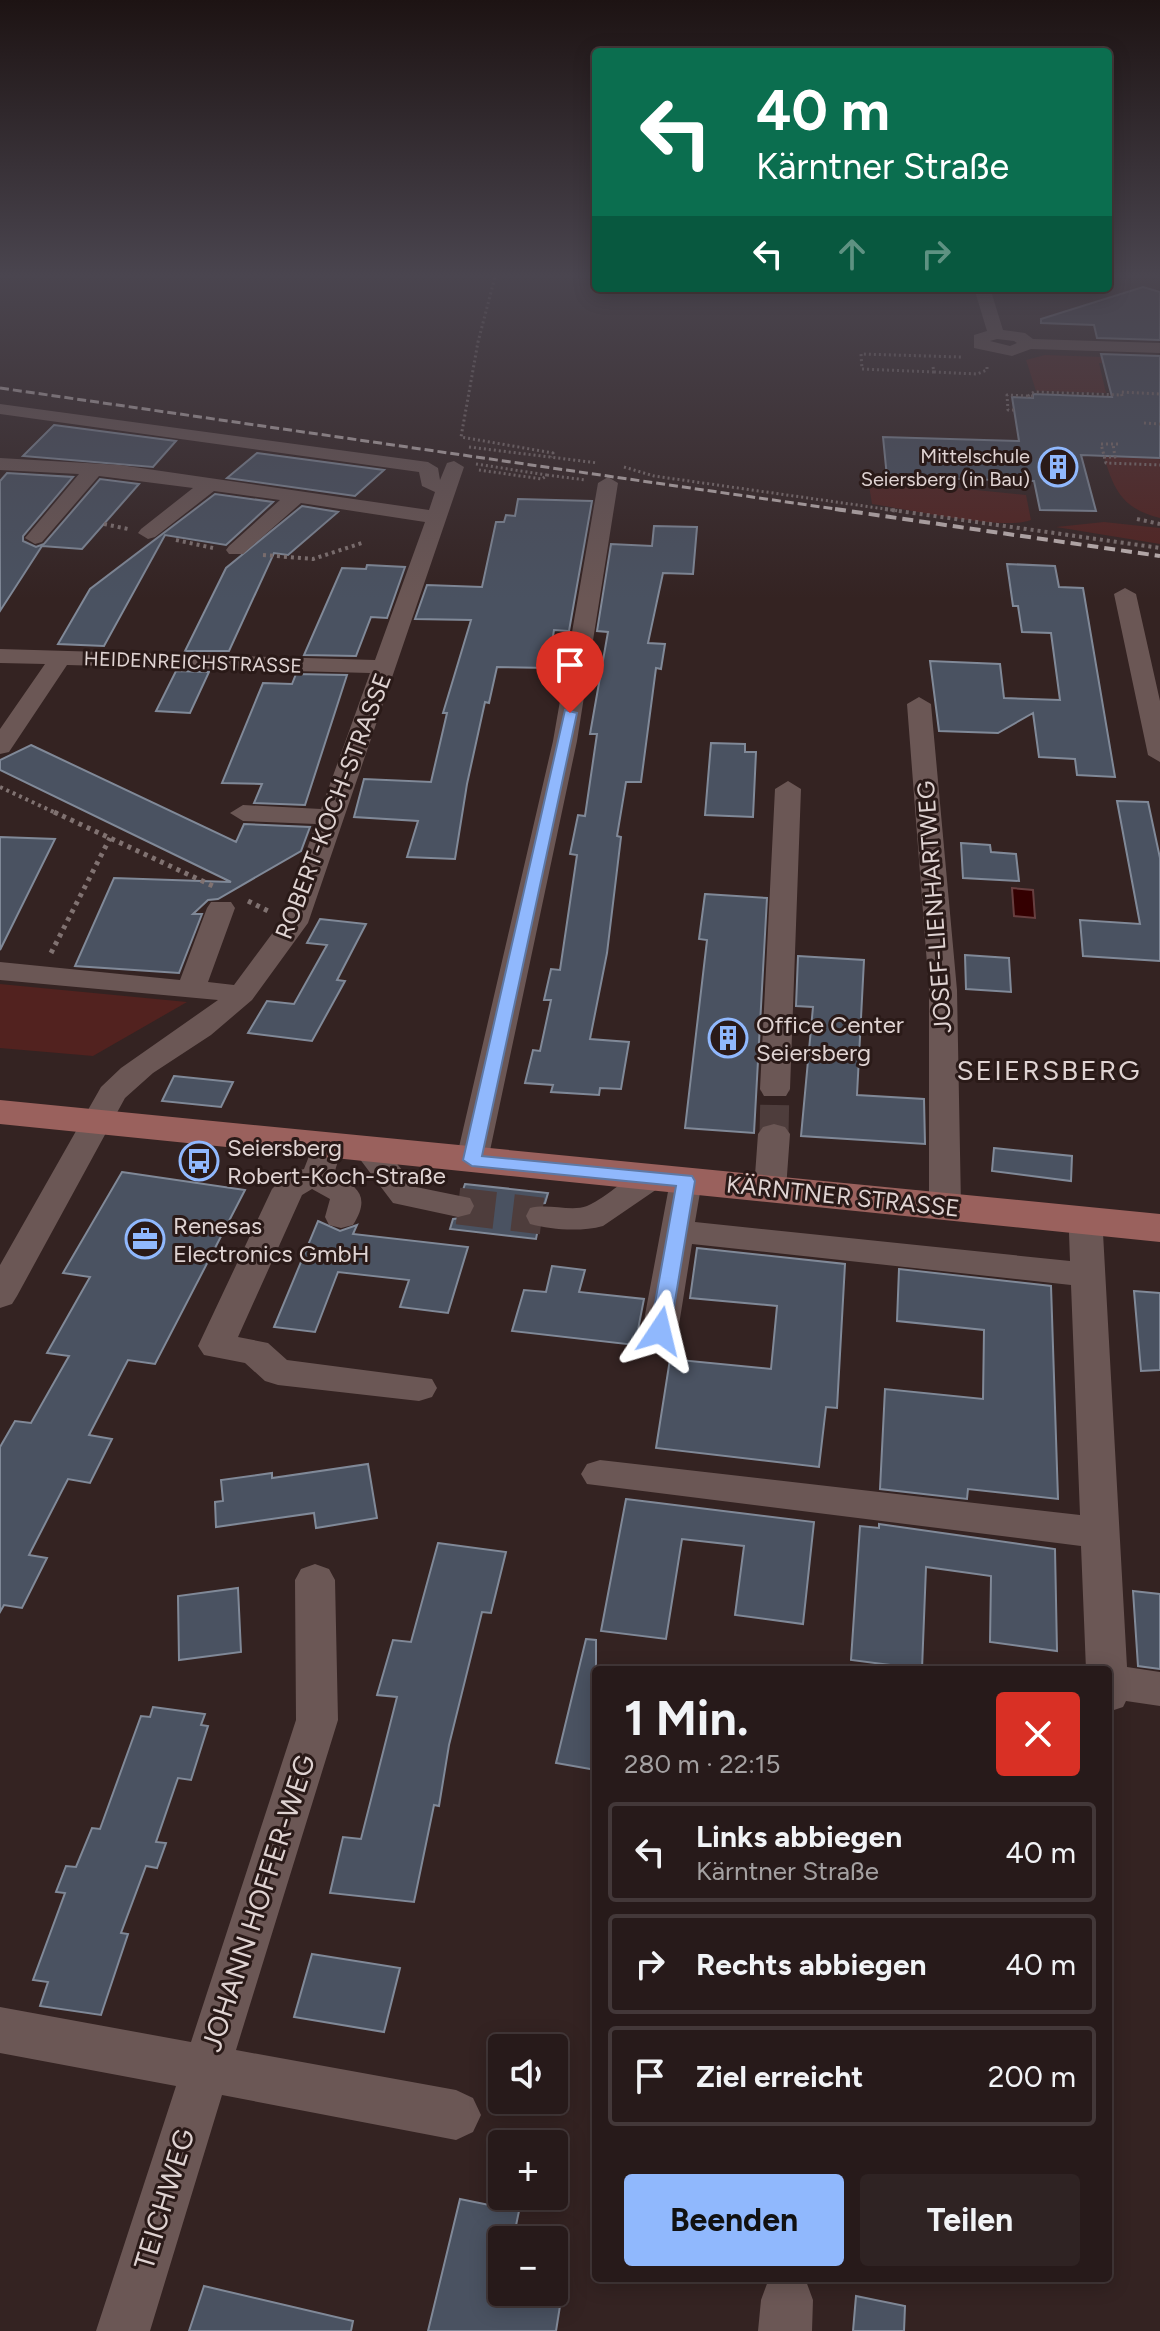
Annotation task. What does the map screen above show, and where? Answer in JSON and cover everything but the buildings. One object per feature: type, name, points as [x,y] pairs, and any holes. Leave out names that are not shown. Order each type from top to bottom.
[{"type":"main road","name":"KÄRNTNER STRASSE","points":[[0,1112],[97,1122],[322,1162],[369,1150],[1160,1228]]},
{"type":"street","points":[[0,409],[428,468],[429,482],[456,473]]},
{"type":"street","points":[[3,468],[93,470],[435,517]]},
{"type":"street","points":[[35,538],[93,470]]},
{"type":"street","name":"ROBERT-KOCH-STRASSE","points":[[0,1296],[112,1094],[129,1076],[201,1029],[242,994],[277,952],[294,923],[386,667],[435,517],[456,473]]},
{"type":"street","points":[[472,1160],[565,741],[608,483]]},
{"type":"street","points":[[148,533],[210,484]]},
{"type":"street","points":[[236,550],[296,497]]},
{"type":"street","points":[[1125,594],[1160,755]]},
{"type":"street","name":"HEIDENREICHSTRASSE","points":[[0,656],[386,667]]},
{"type":"street","points":[[0,747],[60,658]]},
{"type":"street","name":"JOSEF-LIENHARTWEG","points":[[919,704],[943,990],[945,1206]]},
{"type":"street","points":[[775,1089],[788,789]]},
{"type":"street","points":[[243,813],[332,817]]},
{"type":"street","points":[[191,989],[227,898]]},
{"type":"street","points":[[0,971],[242,994]]},
{"type":"street","points":[[770,1189],[774,1134]]},
{"type":"street","points":[[369,1150],[405,1195],[458,1206]]},
{"type":"street","points":[[341,1217],[347,1200],[345,1193],[322,1162],[288,1189],[216,1346],[255,1352],[278,1372],[419,1388]]},
{"type":"street","points":[[542,1216],[591,1218],[669,1179],[677,1231],[660,1331]]},
{"type":"street","points":[[1089,1220],[1086,1233],[1108,1666]]},
{"type":"street","points":[[677,1231],[1089,1275]]},
{"type":"street","points":[[600,1474],[1102,1533]]},
{"type":"street","name":"JOHANN HOFFER-WEG","points":[[0,2030],[205,2066],[317,1720],[315,1580]]},
{"type":"street","points":[[1112,1681],[1160,1689]]},
{"type":"street","points":[[205,2066],[456,2115]]},
{"type":"street","name":"TEICHWEG","points":[[123,2331],[205,2066]]},
{"type":"path","points":[[471,382],[461,437],[553,453],[551,457]]},
{"type":"path","points":[[1014,410],[1008,410],[1007,395],[1031,396],[1034,392],[1122,396],[1121,392],[1160,394]]},
{"type":"path","points":[[1150,417],[1152,424]]},
{"type":"path","points":[[1144,423],[1160,424]]},
{"type":"path","points":[[1104,457],[1115,457],[1113,444],[1118,444],[1101,444],[1104,457],[1106,463],[1160,465]]},
{"type":"path","points":[[469,447],[1160,548]]},
{"type":"path","points":[[456,473],[542,479],[547,475]]},
{"type":"path","points":[[456,473],[547,475],[608,483]]},
{"type":"path","points":[[1137,519],[1160,524]]},
{"type":"path","points":[[0,787],[110,838],[227,898],[294,923]]},
{"type":"path","points":[[40,975],[110,838]]},
{"type":"shaded area","points":[[1033,382],[1103,382],[1106,393],[1036,391]]},
{"type":"shaded area","points":[[1100,445],[1112,446],[1115,457],[1160,459],[1160,518],[1134,507],[1118,492]]},
{"type":"shaded area","points":[[868,479],[1026,495],[1031,520],[1018,523],[978,521],[872,504]]},
{"type":"shaded area","points":[[1104,522],[1160,528],[1160,544],[1056,527]]},
{"type":"shaded area","points":[[1012,888],[1033,890],[1035,918],[1014,916]]},
{"type":"shaded area","points":[[0,984],[187,1002],[93,1056],[0,1048]]},
{"type":"tunnel","points":[[774,1134],[775,1089]]},
{"type":"tunnel","points":[[458,1206],[542,1216]]},
{"type":"railway","points":[[0,388],[849,511]]},
{"type":"railway","points":[[835,509],[1160,556]]},
{"type":"place","name":"Mittelschule Seiersberg (in Bau)","points":[[1058,467]]},
{"type":"place","name":"Office Center Seiersberg","points":[[728,1038]]},
{"type":"place","name":"Seiersberg Robert-Koch-Straße","points":[[199,1161]]},
{"type":"place","name":"Renesas Electronics GmbH","points":[[145,1239]]},
{"type":"district","name":"SEIERSBERG","points":[[1049,1070]]},
{"type":"route","points":[[570,713],[472,1160],[686,1181],[660,1331]]}]
